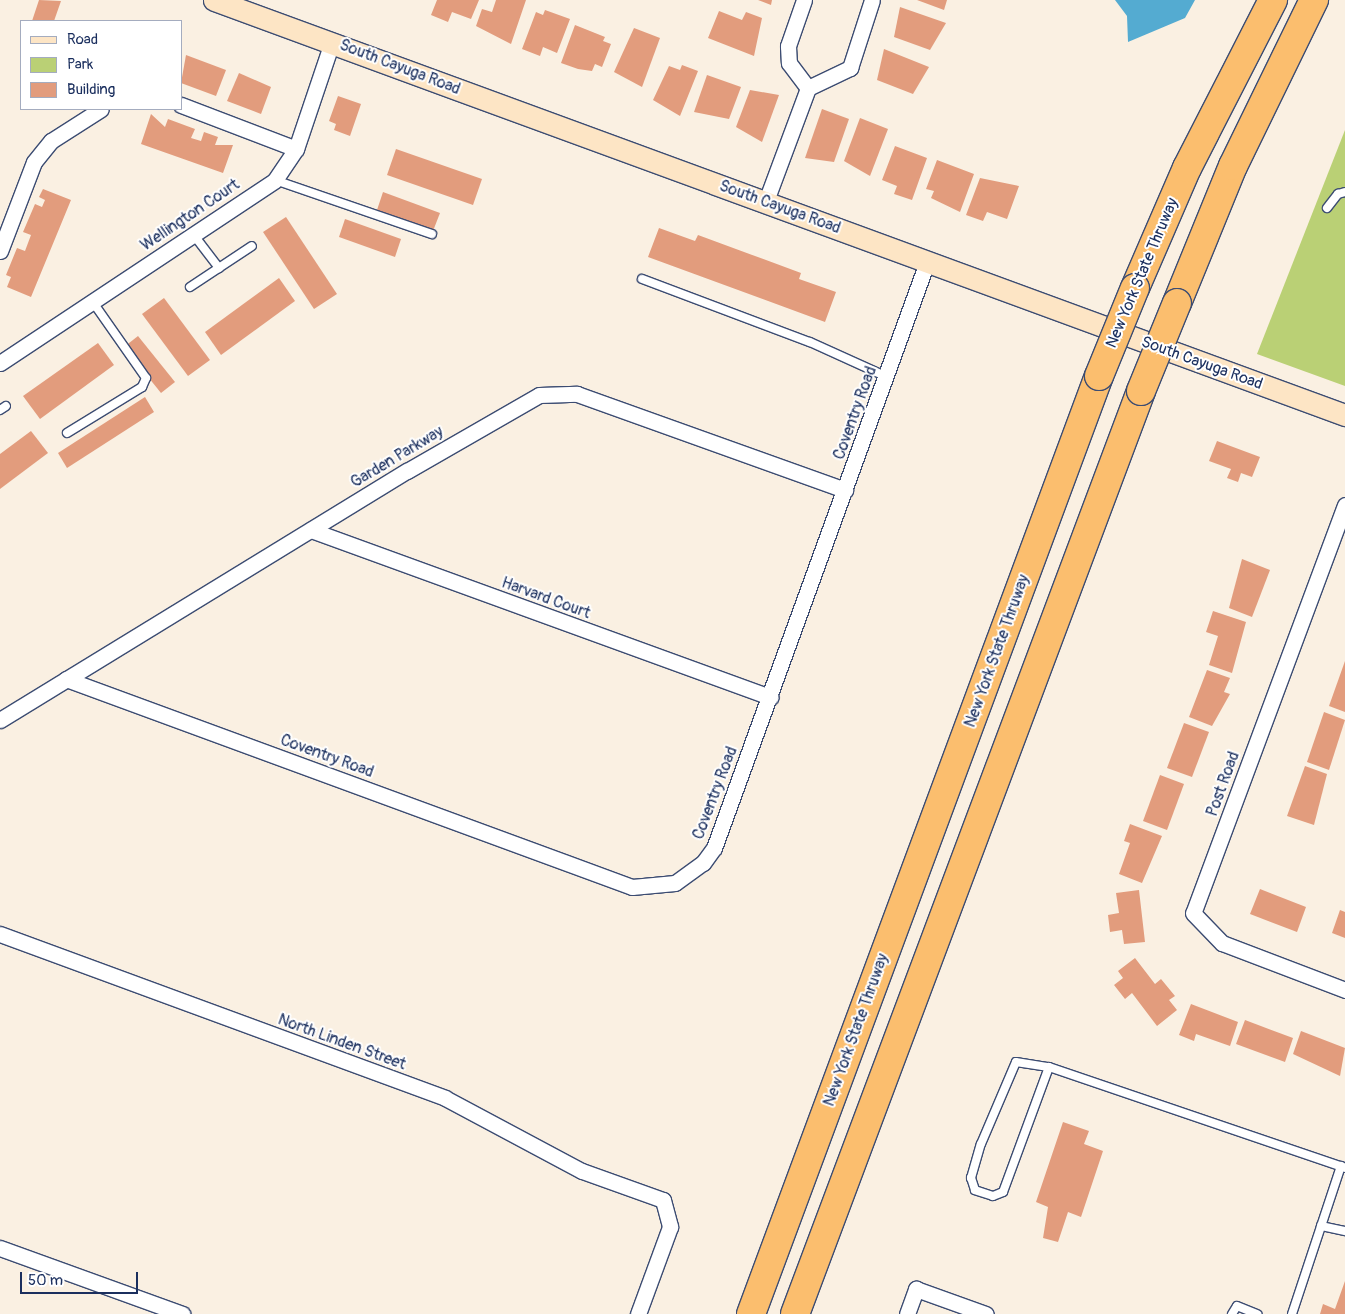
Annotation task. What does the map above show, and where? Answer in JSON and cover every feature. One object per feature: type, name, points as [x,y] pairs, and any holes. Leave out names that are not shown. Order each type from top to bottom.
[{"type":"highway","name":"New York State Thruway","points":[[751,1314],[1099,376],[1187,168],[1273,0]]},
{"type":"highway","points":[[795,1314],[1141,391],[1233,166],[1314,0]]},
{"type":"street","name":"South Cayuga Road","points":[[214,0],[766,201],[1345,416]]},
{"type":"street","points":[[804,0],[788,46],[790,63],[808,88]]},
{"type":"street","points":[[766,201],[808,88],[850,68],[872,0]]},
{"type":"street","name":"Wellington Court","points":[[0,363],[275,180],[296,149],[332,42]]},
{"type":"street","points":[[182,105],[296,149]]},
{"type":"street","points":[[0,251],[34,162],[51,141],[99,110]]},
{"type":"street","name":"Coventry Road","points":[[66,679],[644,888],[689,875],[714,848],[887,377],[926,262]]},
{"type":"street","name":"Garden Parkway","points":[[0,720],[521,402],[557,393],[593,399],[845,490]]},
{"type":"street","name":"Post Road","points":[[1345,505],[1193,913],[1222,944],[1345,990]]},
{"type":"street","name":"Harvard Court","points":[[311,530],[770,696]]},
{"type":"street","name":"North Linden Street","points":[[0,934],[445,1098],[582,1171],[663,1200],[670,1227],[638,1314]]},
{"type":"street","points":[[0,1248],[182,1314]]},
{"type":"street","points":[[907,1314],[916,1288],[986,1314]]},
{"type":"lane","points":[[275,180],[432,234]]},
{"type":"lane","points":[[1327,208],[1338,194],[1345,192]]},
{"type":"lane","points":[[193,234],[219,268]]},
{"type":"lane","points":[[190,287],[252,246]]},
{"type":"lane","points":[[642,279],[810,342],[887,377]]},
{"type":"lane","points":[[68,433],[142,386],[146,378],[92,302]]},
{"type":"lane","points":[[1050,1067],[1003,1192],[993,1196],[975,1190],[971,1178],[1009,1070],[1016,1062],[1050,1067],[1343,1167],[1292,1314]]},
{"type":"lane","points":[[1322,1226],[1345,1231]]},
{"type":"lane","points":[[1232,1314],[1237,1306],[1256,1314]]},
{"type":"green space","points":[[1345,130],[1345,386],[1257,354]]},
{"type":"water","points":[[1115,0],[1195,0],[1185,18],[1128,42],[1127,16]]},
{"type":"building","points":[[39,0],[61,1],[54,20],[32,20]]},
{"type":"building","points":[[437,0],[479,0],[471,19],[452,12],[448,22],[431,15]]},
{"type":"building","points":[[496,0],[526,0],[511,44],[476,26],[482,9],[492,12]]},
{"type":"building","points":[[758,0],[772,0],[771,5]]},
{"type":"building","points":[[917,0],[947,0],[944,10]]},
{"type":"building","points":[[900,7],[946,23],[930,50],[894,37]]},
{"type":"building","points":[[545,10],[570,19],[557,53],[543,47],[540,56],[522,49],[536,12],[543,15]]},
{"type":"building","points":[[719,11],[742,20],[746,12],[762,18],[754,56],[708,38]]},
{"type":"building","points":[[575,25],[605,37],[603,41],[611,44],[602,67],[595,64],[592,71],[578,69],[561,63]]},
{"type":"building","points":[[634,28],[660,38],[642,87],[614,72]]},
{"type":"building","points":[[884,49],[929,67],[913,94],[877,80]]},
{"type":"building","points":[[186,55],[226,70],[216,96],[182,83]]},
{"type":"building","points":[[682,65],[698,71],[680,116],[653,100],[669,66],[680,70]]},
{"type":"building","points":[[239,73],[271,87],[261,114],[227,101]]},
{"type":"building","points":[[707,75],[741,87],[729,119],[694,112]]},
{"type":"building","points":[[750,90],[779,95],[762,142],[736,127]]},
{"type":"building","points":[[338,96],[361,104],[350,136],[334,130],[336,124],[329,121]]},
{"type":"building","points":[[822,109],[849,119],[834,162],[805,158]]},
{"type":"building","points":[[151,114],[165,127],[168,119],[195,129],[191,138],[201,141],[204,132],[218,137],[215,145],[233,145],[223,173],[141,144]]},
{"type":"building","points":[[860,118],[888,129],[870,176],[844,161]]},
{"type":"building","points":[[895,146],[927,158],[912,200],[894,194],[897,186],[882,180]]},
{"type":"building","points":[[396,149],[482,179],[473,205],[387,175]]},
{"type":"building","points":[[937,160],[974,174],[960,212],[931,198],[934,191],[926,189]]},
{"type":"building","points":[[980,178],[1019,186],[1007,219],[987,212],[983,221],[966,215]]},
{"type":"building","points":[[43,189],[71,200],[31,297],[7,287],[11,277],[6,275],[17,248],[25,251],[31,235],[23,232],[35,204],[42,207],[45,200],[39,197]]},
{"type":"building","points":[[383,192],[440,213],[433,231],[377,210]]},
{"type":"building","points":[[286,217],[337,294],[314,309],[263,232]]},
{"type":"building","points":[[345,219],[401,239],[395,257],[339,237]]},
{"type":"building","points":[[659,228],[695,241],[698,235],[801,273],[799,279],[836,292],[825,322],[648,257]]},
{"type":"building","points":[[279,278],[295,301],[221,355],[205,332]]},
{"type":"building","points":[[164,298],[210,360],[188,376],[142,314]]},
{"type":"building","points":[[138,336],[175,382],[161,393],[124,347]]},
{"type":"building","points":[[98,343],[114,365],[40,419],[23,396]]},
{"type":"building","points":[[145,397],[154,412],[67,468],[58,453]]},
{"type":"building","points":[[31,431],[48,453],[0,489],[0,454]]},
{"type":"building","points":[[1217,441],[1260,457],[1252,477],[1241,473],[1238,482],[1227,478],[1231,469],[1209,461]]},
{"type":"building","points":[[1242,559],[1270,570],[1252,617],[1229,608]]},
{"type":"building","points":[[1213,611],[1246,622],[1232,673],[1209,665],[1218,636],[1206,632]]},
{"type":"building","points":[[1345,661],[1345,712],[1329,706]]},
{"type":"building","points":[[1207,670],[1230,678],[1224,692],[1230,694],[1212,726],[1189,717]]},
{"type":"building","points":[[1324,712],[1345,720],[1329,770],[1307,762]]},
{"type":"building","points":[[1184,723],[1209,732],[1192,777],[1167,768]]},
{"type":"building","points":[[1305,766],[1327,774],[1314,825],[1287,816]]},
{"type":"building","points":[[1160,775],[1184,784],[1167,830],[1143,821]]},
{"type":"building","points":[[1130,824],[1162,836],[1142,883],[1119,874],[1130,843],[1124,841]]},
{"type":"building","points":[[1260,889],[1306,907],[1297,932],[1250,914]]},
{"type":"building","points":[[1139,890],[1145,942],[1124,944],[1122,930],[1110,932],[1108,915],[1119,913],[1116,893]]},
{"type":"building","points":[[1340,910],[1345,912],[1345,938],[1332,933]]},
{"type":"building","points":[[1135,958],[1155,984],[1161,979],[1175,996],[1169,1000],[1177,1010],[1157,1026],[1132,993],[1125,999],[1114,985],[1123,978],[1118,971]]},
{"type":"building","points":[[1191,1004],[1238,1022],[1230,1046],[1196,1034],[1194,1041],[1179,1035]]},
{"type":"building","points":[[1245,1020],[1293,1038],[1285,1062],[1236,1044]]},
{"type":"building","points":[[1301,1031],[1345,1048],[1340,1076],[1293,1054]]},
{"type":"building","points":[[1063,1122],[1089,1131],[1084,1144],[1103,1151],[1081,1217],[1068,1212],[1058,1242],[1043,1238],[1048,1207],[1036,1202]]},
{"type":"building","points":[[1345,1281],[1345,1314],[1320,1314],[1323,1304],[1335,1309]]}]
